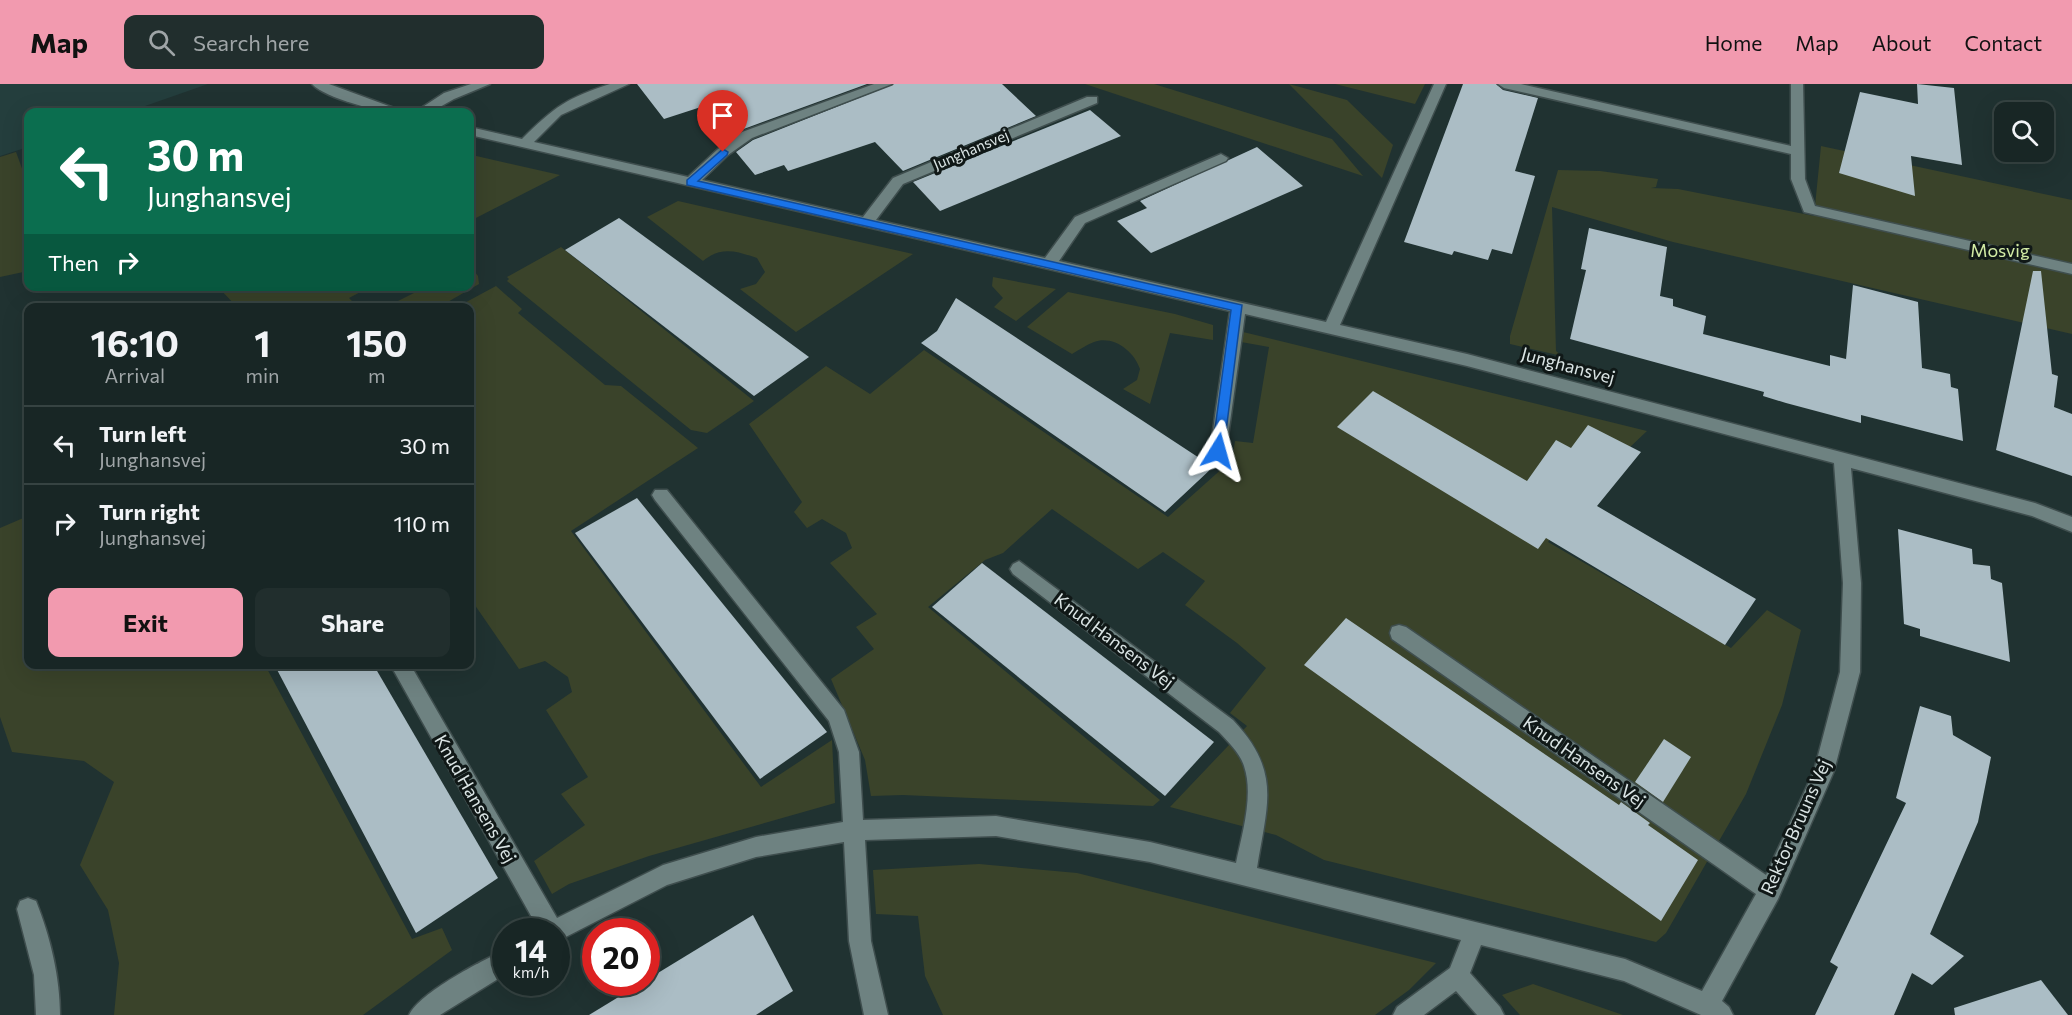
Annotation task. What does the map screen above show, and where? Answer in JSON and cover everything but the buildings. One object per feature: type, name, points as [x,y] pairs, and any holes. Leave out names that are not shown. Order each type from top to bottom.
[{"type":"street","points":[[318,84],[364,103],[383,108]]},
{"type":"street","points":[[430,108],[449,96],[484,84]]},
{"type":"street","points":[[523,145],[556,112],[587,96],[623,84]]},
{"type":"street","points":[[690,183],[723,152],[747,135],[886,84]]},
{"type":"street","points":[[1331,329],[1440,84]]},
{"type":"street","points":[[1504,84],[1798,153]]},
{"type":"street","points":[[1797,84],[1798,179],[1809,209],[2072,269]]},
{"type":"street","name":"Junghansvej","points":[[866,223],[898,181],[1092,100]]},
{"type":"street","name":"Junghansvej","points":[[474,132],[1467,360],[2035,510],[2072,525]]},
{"type":"street","points":[[1049,264],[1080,220],[1221,158]]},
{"type":"street","points":[[1218,451],[1238,308]]},
{"type":"street","name":"Rektor Bruuns Vej","points":[[1714,1010],[1824,771],[1850,672],[1852,583],[1842,458]]},
{"type":"street","points":[[661,495],[837,716],[849,752],[860,941],[876,1015]]},
{"type":"street","name":"Knud Hansens Vej","points":[[1019,569],[1226,726],[1245,747],[1256,768],[1256,797],[1245,875]]},
{"type":"street","name":"Knud Hansens Vej","points":[[1399,633],[1770,891]]},
{"type":"street","name":"Knud Hansens Vej","points":[[402,669],[546,918]]},
{"type":"street","name":"Knud Hansens Vej","points":[[570,924],[663,876],[756,847],[852,830],[996,826],[1150,852],[1476,931],[1625,970],[1714,1010]]},
{"type":"street","points":[[28,909],[42,958],[49,999],[48,1015]]},
{"type":"street","points":[[1406,1015],[1458,976],[1476,931]]},
{"type":"street","points":[[422,1015],[447,996],[492,969]]},
{"type":"street","points":[[1458,976],[1492,1015]]},
{"type":"shaded area","points":[[0,84],[208,84],[139,108],[24,108],[24,148],[0,156]]},
{"type":"green space","points":[[1085,84],[1154,84],[1332,139],[1363,176]]},
{"type":"green space","points":[[1289,84],[1347,100],[1393,145],[1382,178]]},
{"type":"green space","points":[[1335,84],[1425,84],[1415,104]]},
{"type":"green space","name":"Mosvig","points":[[1821,146],[2072,200],[2072,334],[1673,242],[1552,207],[1556,351],[1562,356],[1510,344],[1510,336],[1558,170],[1600,171],[1658,179],[1656,187],[1651,188],[1678,189],[1814,216]]},
{"type":"green space","points":[[16,152],[24,174],[24,272],[0,277],[0,157]]},
{"type":"green space","points":[[474,155],[560,175],[474,219]]},
{"type":"green space","points":[[678,201],[913,254],[796,332],[740,289],[756,284],[765,272],[757,258],[729,251],[716,253],[703,261],[647,217]]},
{"type":"green space","points":[[561,247],[754,401],[707,433],[691,430],[507,281],[509,279],[507,277]]},
{"type":"green space","points":[[474,271],[478,276],[479,284],[474,287]]},
{"type":"green space","points":[[993,277],[1056,289],[1016,321],[994,307],[1003,298],[992,286]]},
{"type":"green space","points":[[496,286],[522,309],[518,313],[605,385],[621,386],[698,448],[571,531],[761,787],[832,740],[835,803],[649,856],[569,884],[552,894],[534,861],[585,825],[561,794],[588,777],[546,710],[572,692],[568,677],[545,661],[519,669],[474,604],[474,303],[464,303]]},
{"type":"green space","points":[[222,291],[362,291],[349,298],[354,303],[233,303]]},
{"type":"green space","points":[[418,291],[467,291],[446,303],[394,303]]},
{"type":"green space","points":[[1068,292],[1175,314],[1213,325],[1213,340],[1170,333],[1150,404],[1123,389],[1137,380],[1140,369],[1133,356],[1122,346],[1101,340],[1072,354],[1027,327]]},
{"type":"green space","points":[[1243,332],[1647,431],[1591,484],[1548,542],[1731,648],[1767,610],[1801,630],[1782,705],[1746,794],[1666,933],[1656,942],[1324,860],[1276,835],[1170,807],[1247,726],[1230,713],[1266,668],[1237,643],[1185,605],[1205,581],[1163,552],[1138,569],[1052,509],[1003,553],[985,560],[928,607],[1160,800],[1153,806],[903,795],[871,796],[865,760],[831,679],[874,649],[856,627],[877,614],[830,563],[852,548],[846,533],[822,519],[807,528],[794,512],[802,502],[749,424],[826,366],[870,394],[924,350],[1168,517],[1225,466],[1235,465],[1233,454],[1235,441],[1253,443],[1269,347],[1241,342]]},
{"type":"green space","points":[[24,518],[24,669],[267,669],[412,939],[442,928],[452,950],[363,1015],[114,1015],[119,963],[108,910],[80,865],[114,782],[84,761],[12,752],[0,717],[0,528]]},
{"type":"green space","points":[[979,864],[1077,873],[1436,963],[1409,990],[1375,1015],[943,1015],[925,976],[918,916],[876,914],[873,870]]},
{"type":"green space","points":[[1533,984],[1623,1015],[1520,1015],[1502,995]]},
{"type":"route","points":[[723,152],[690,183],[1238,308],[1218,451]]}]
